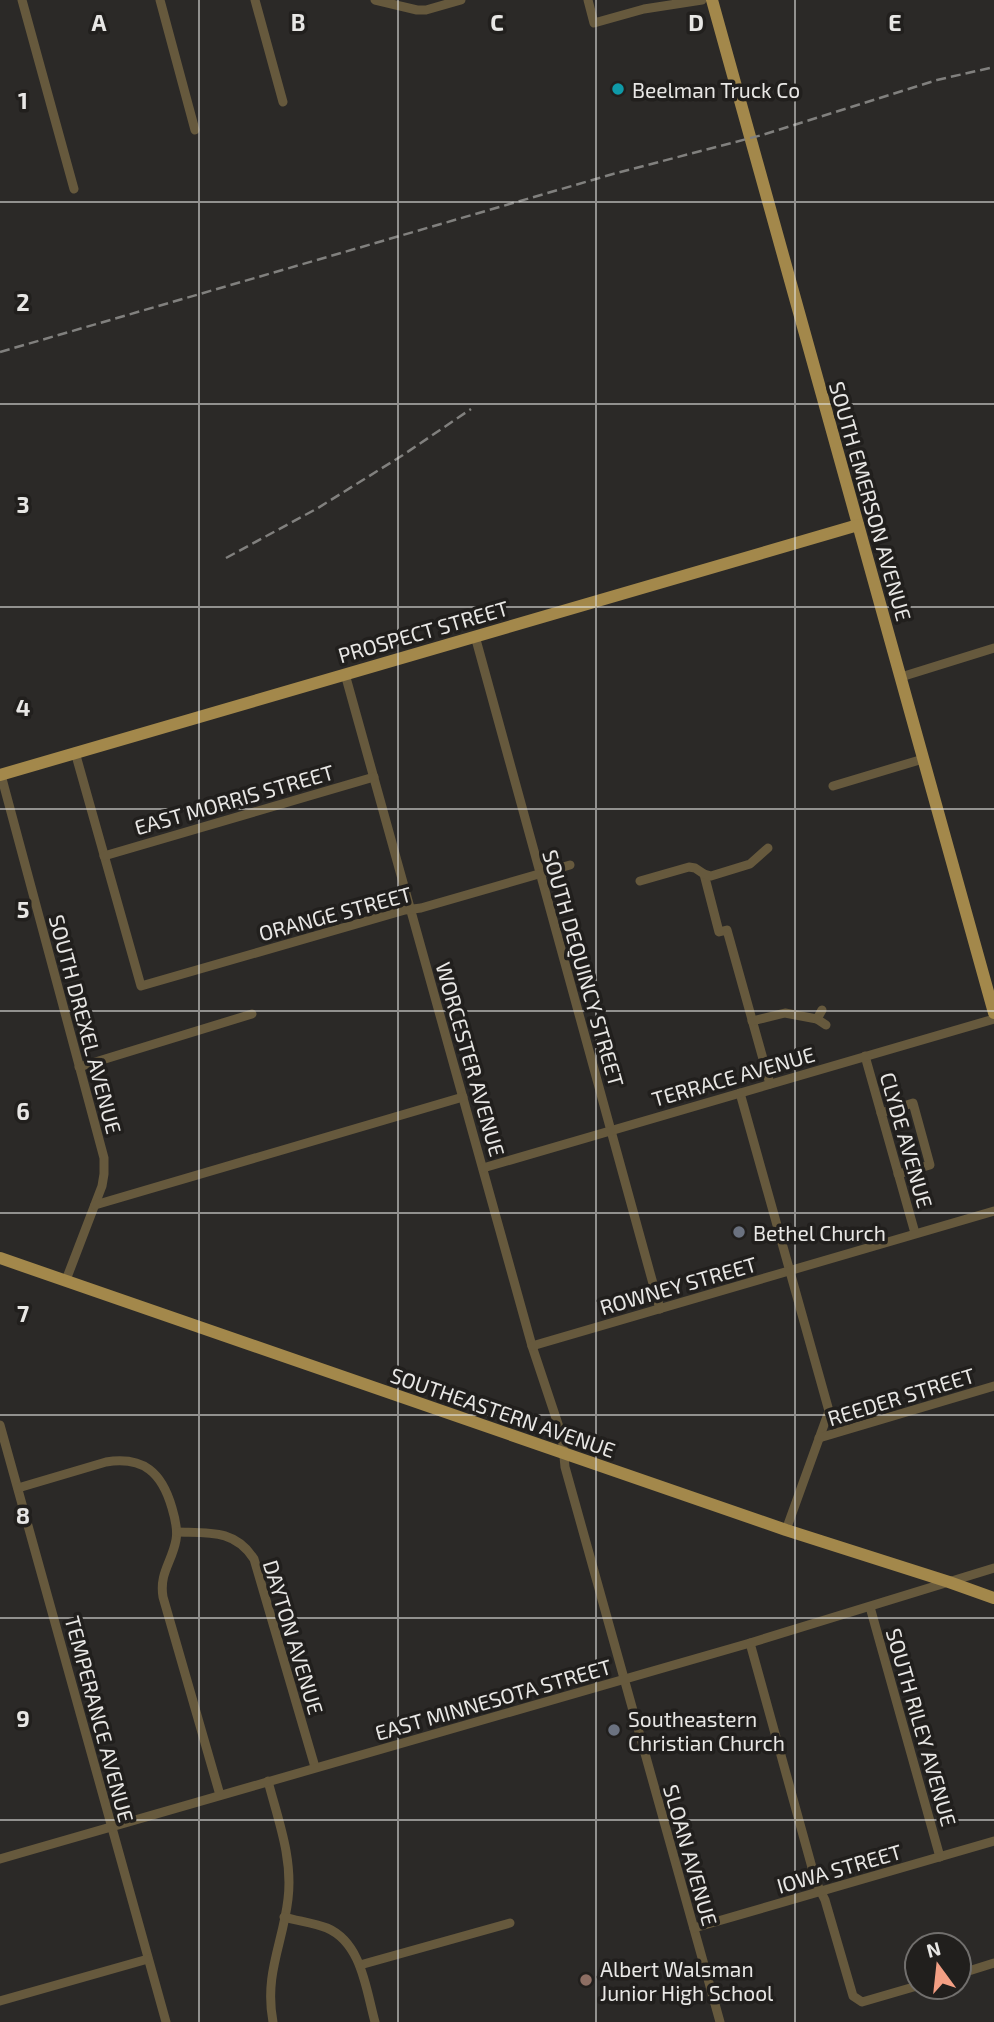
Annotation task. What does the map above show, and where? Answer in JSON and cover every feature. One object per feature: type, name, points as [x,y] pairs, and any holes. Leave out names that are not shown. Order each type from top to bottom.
[{"type":"main road","name":"SOUTH EMERSON AVENUE","points":[[712,0],[994,1013]]},
{"type":"main road","name":"PROSPECT STREET","points":[[0,775],[858,525]]},
{"type":"main road","name":"SOUTHEASTERN AVENUE","points":[[0,1258],[786,1530],[949,1581],[994,1598]]},
{"type":"street","points":[[22,0],[74,188]]},
{"type":"street","points":[[160,0],[195,130]]},
{"type":"street","points":[[255,0],[283,102]]},
{"type":"street","points":[[375,0],[417,10],[461,0]]},
{"type":"street","points":[[588,0],[594,23],[644,9],[702,0]]},
{"type":"street","name":"SOUTH DEQUINCY STREET","points":[[475,636],[660,1309]]},
{"type":"street","points":[[901,677],[994,648]]},
{"type":"street","name":"WORCESTER AVENUE","points":[[345,674],[532,1346],[562,1436],[564,1453]]},
{"type":"street","points":[[75,752],[104,856]]},
{"type":"street","points":[[833,786],[923,759]]},
{"type":"street","name":"SOUTH DREXEL AVENUE","points":[[0,775],[104,1162],[103,1182],[65,1280]]},
{"type":"street","name":"EAST MORRIS STREET","points":[[104,856],[374,776]]},
{"type":"street","points":[[640,881],[690,867],[711,876],[745,867],[768,848]]},
{"type":"street","name":"ORANGE STREET","points":[[104,856],[141,986],[569,865]]},
{"type":"street","points":[[704,874],[719,932],[727,930],[770,1084]]},
{"type":"street","points":[[817,1019],[822,1010]]},
{"type":"street","points":[[752,1021],[785,1013],[817,1019],[826,1025]]},
{"type":"street","points":[[79,1067],[252,1014]]},
{"type":"street","name":"TERRACE AVENUE","points":[[483,1168],[994,1019]]},
{"type":"street","name":"CLYDE AVENUE","points":[[865,1056],[915,1233]]},
{"type":"street","points":[[740,1093],[829,1411],[786,1530]]},
{"type":"street","points":[[95,1205],[463,1097]]},
{"type":"street","points":[[881,1113],[913,1103],[930,1166],[898,1174]]},
{"type":"street","name":"ROWNEY STREET","points":[[532,1346],[994,1211]]},
{"type":"street","name":"REEDER STREET","points":[[819,1438],[994,1386]]},
{"type":"street","name":"TEMPERANCE AVENUE","points":[[0,1425],[166,2022]]},
{"type":"street","name":"SLOAN AVENUE","points":[[564,1453],[565,1466],[720,2022]]},
{"type":"street","points":[[18,1488],[114,1460],[135,1462],[160,1479],[166,1490],[177,1532],[172,1556],[163,1574],[162,1593],[220,1795]]},
{"type":"street","name":"DAYTON AVENUE","points":[[177,1532],[225,1536],[243,1546],[254,1559],[315,1767]]},
{"type":"street","name":"EAST MINNESOTA STREET","points":[[0,1859],[750,1643],[994,1568]]},
{"type":"street","name":"SOUTH RILEY AVENUE","points":[[870,1607],[940,1857]]},
{"type":"street","points":[[750,1643],[817,1882],[853,1994],[862,2001],[903,1990]]},
{"type":"street","points":[[268,1781],[288,1860],[289,1897],[271,1981],[273,2022]]},
{"type":"street","name":"IOWA STREET","points":[[694,1928],[994,1841]]},
{"type":"street","points":[[284,1917],[332,1931],[351,1947],[360,1965],[375,2022]]},
{"type":"street","points":[[360,1965],[510,1923]]},
{"type":"street","points":[[0,2001],[148,1959]]},
{"type":"street","points":[[973,1970],[994,1964]]},
{"type":"railway","points":[[0,352],[613,174],[762,135],[937,80],[994,67]]},
{"type":"railway","points":[[226,558],[318,508],[471,409]]},
{"type":"place","name":"Beelman Truck Co","points":[[618,89]]},
{"type":"place","name":"Bethel Church","points":[[739,1232]]},
{"type":"place","name":"Southeastern Christian Church","points":[[614,1730]]},
{"type":"place","name":"Albert Walsman Junior High School","points":[[586,1980]]}]
